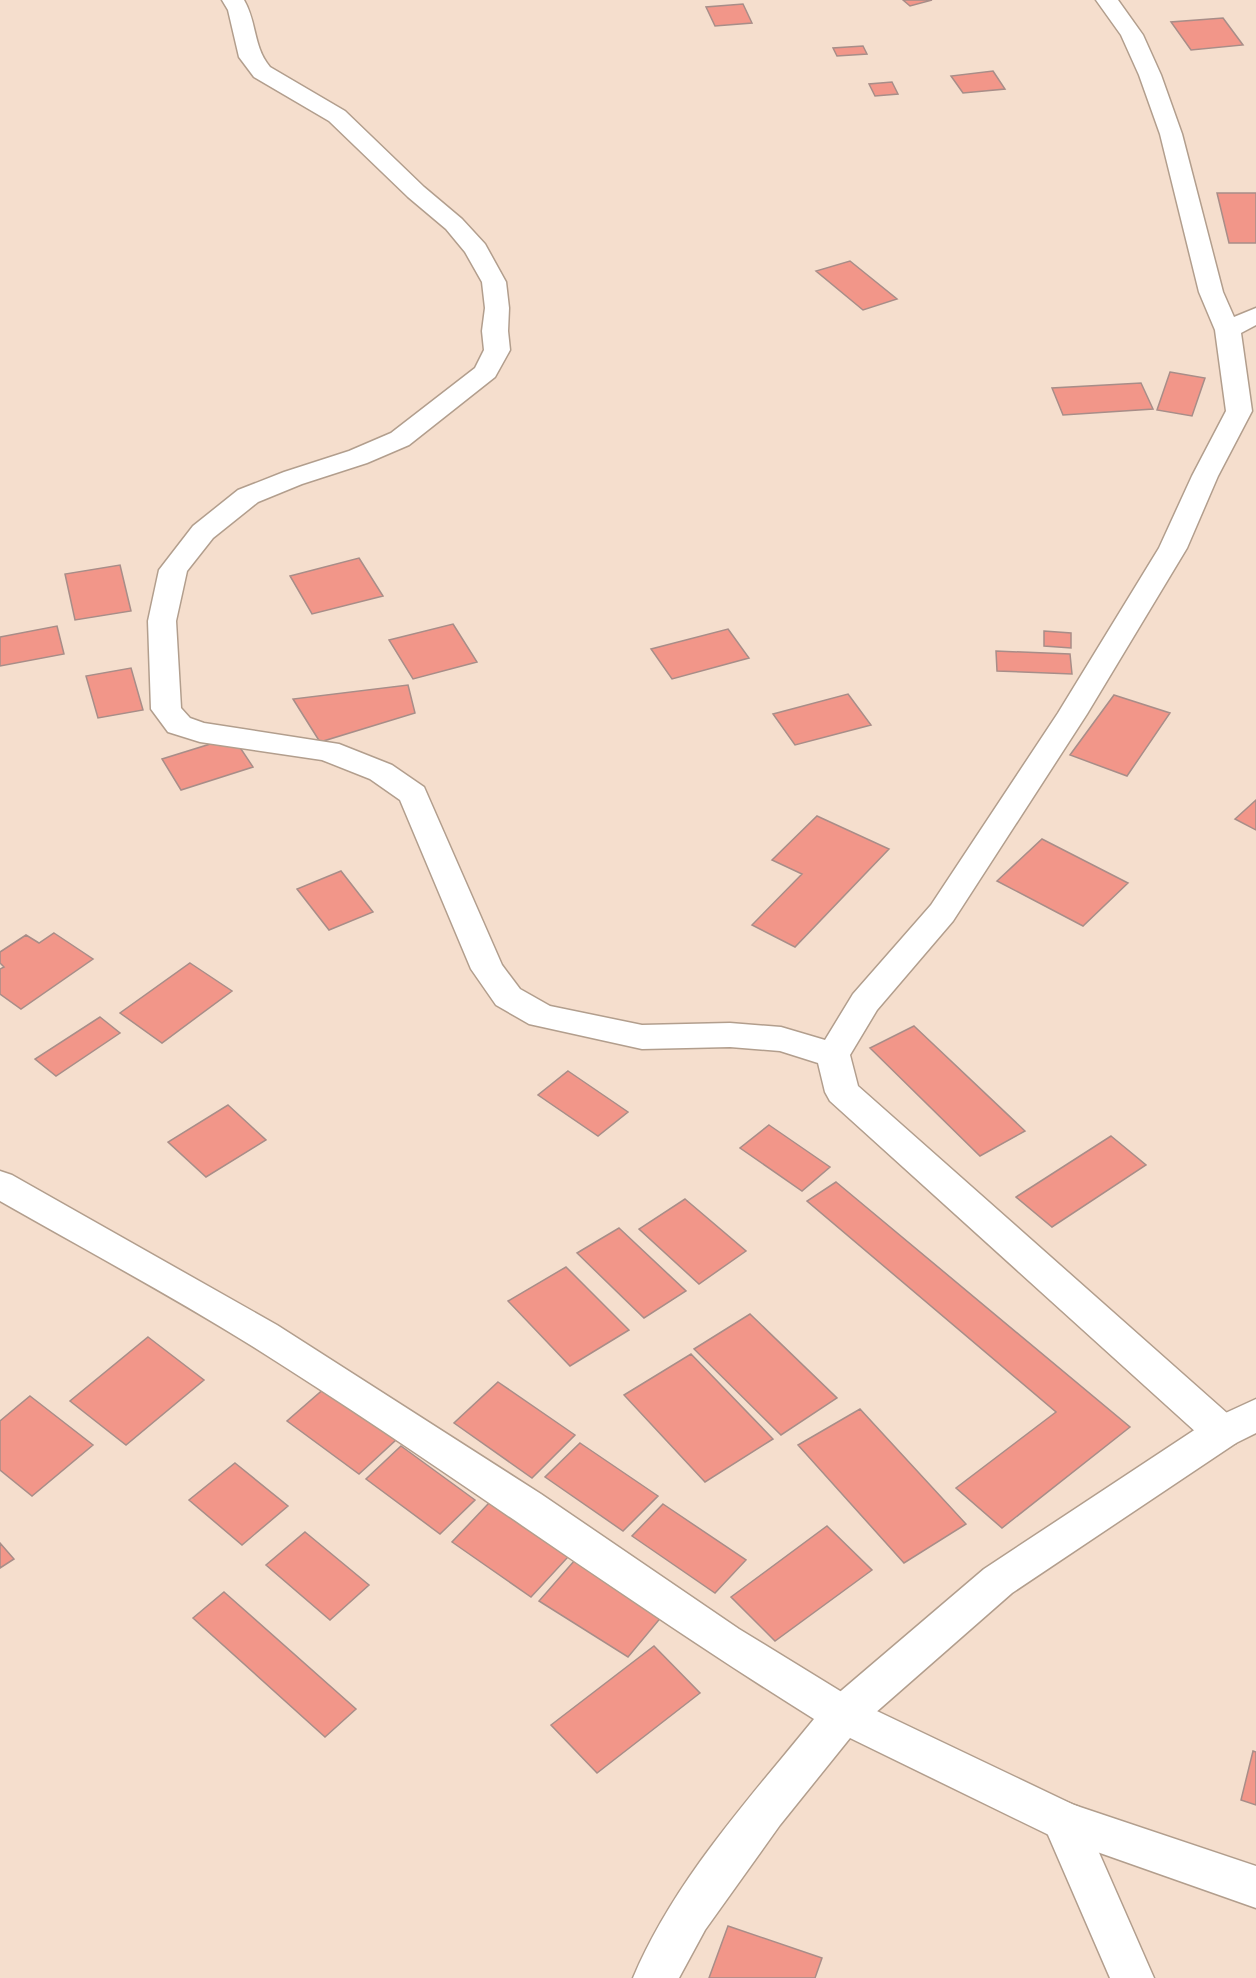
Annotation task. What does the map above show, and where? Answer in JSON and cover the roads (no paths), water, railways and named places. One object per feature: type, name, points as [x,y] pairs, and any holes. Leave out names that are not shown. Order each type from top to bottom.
[{"type":"street","points":[[232,0],[239,10],[250,57],[262,72],[337,116],[416,192],[454,224],[476,249],[494,282],[497,350],[486,372],[400,439],[358,457],[293,478],[248,496],[203,532],[173,570],[162,621],[166,709],[179,725],[200,732],[328,751],[381,772],[413,794],[487,969],[508,997],[541,1016],[642,1037],[730,1035],[781,1039],[833,1055]]},
{"type":"street","points":[[1107,0],[1132,35],[1150,75],[1171,134],[1211,292],[1228,330],[1247,413],[1205,476],[1173,548],[1072,714],[942,913],[865,1002],[833,1055],[842,1092],[1222,1432]]},
{"type":"street","points":[[1228,330],[1256,315]]},
{"type":"street","points":[[0,1185],[264,1335],[527,1506],[725,1642],[843,1715],[1064,1821],[1256,1887]]},
{"type":"street","points":[[655,1978],[689,1915],[765,1811],[843,1715],[998,1581],[1222,1432],[1256,1415]]},
{"type":"street","points":[[1064,1821],[1132,1978]]}]
